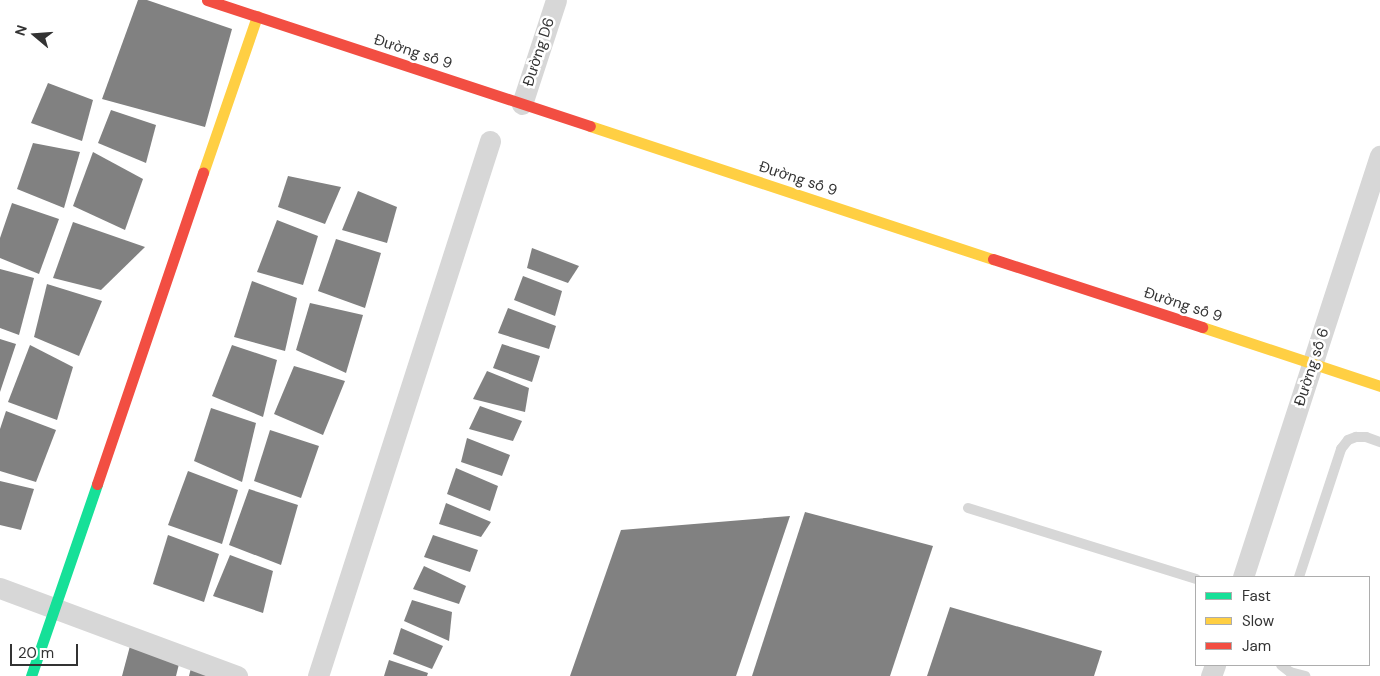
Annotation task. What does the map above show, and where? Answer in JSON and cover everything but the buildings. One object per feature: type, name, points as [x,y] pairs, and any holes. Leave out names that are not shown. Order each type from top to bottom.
[{"type":"street","name":"Đường số 9","points":[[207,0],[1380,386]]},
{"type":"street","name":"Đường D6","points":[[522,104],[556,0]]},
{"type":"street","points":[[31,676],[257,16]]},
{"type":"street","points":[[318,676],[490,140]]},
{"type":"street","name":"Đường số 6","points":[[1243,576],[1380,156]]},
{"type":"street","points":[[0,588],[237,676]]},
{"type":"lane","points":[[1299,576],[1341,449],[1348,440],[1356,437],[1366,437],[1380,442]]},
{"type":"lane","points":[[968,508],[1195,579]]},
{"type":"lane","points":[[1282,666],[1290,672],[1305,676]]},
{"type":"traffic: fast","points":[[31,676],[97,484]]},
{"type":"traffic: slow","points":[[203,173],[257,16]]},
{"type":"traffic: slow","points":[[590,126],[993,259]]},
{"type":"traffic: slow","points":[[1202,327],[1380,386]]},
{"type":"traffic: jam","points":[[207,0],[590,126]]},
{"type":"traffic: jam","points":[[97,484],[203,173]]},
{"type":"traffic: jam","points":[[993,259],[1202,327]]}]
